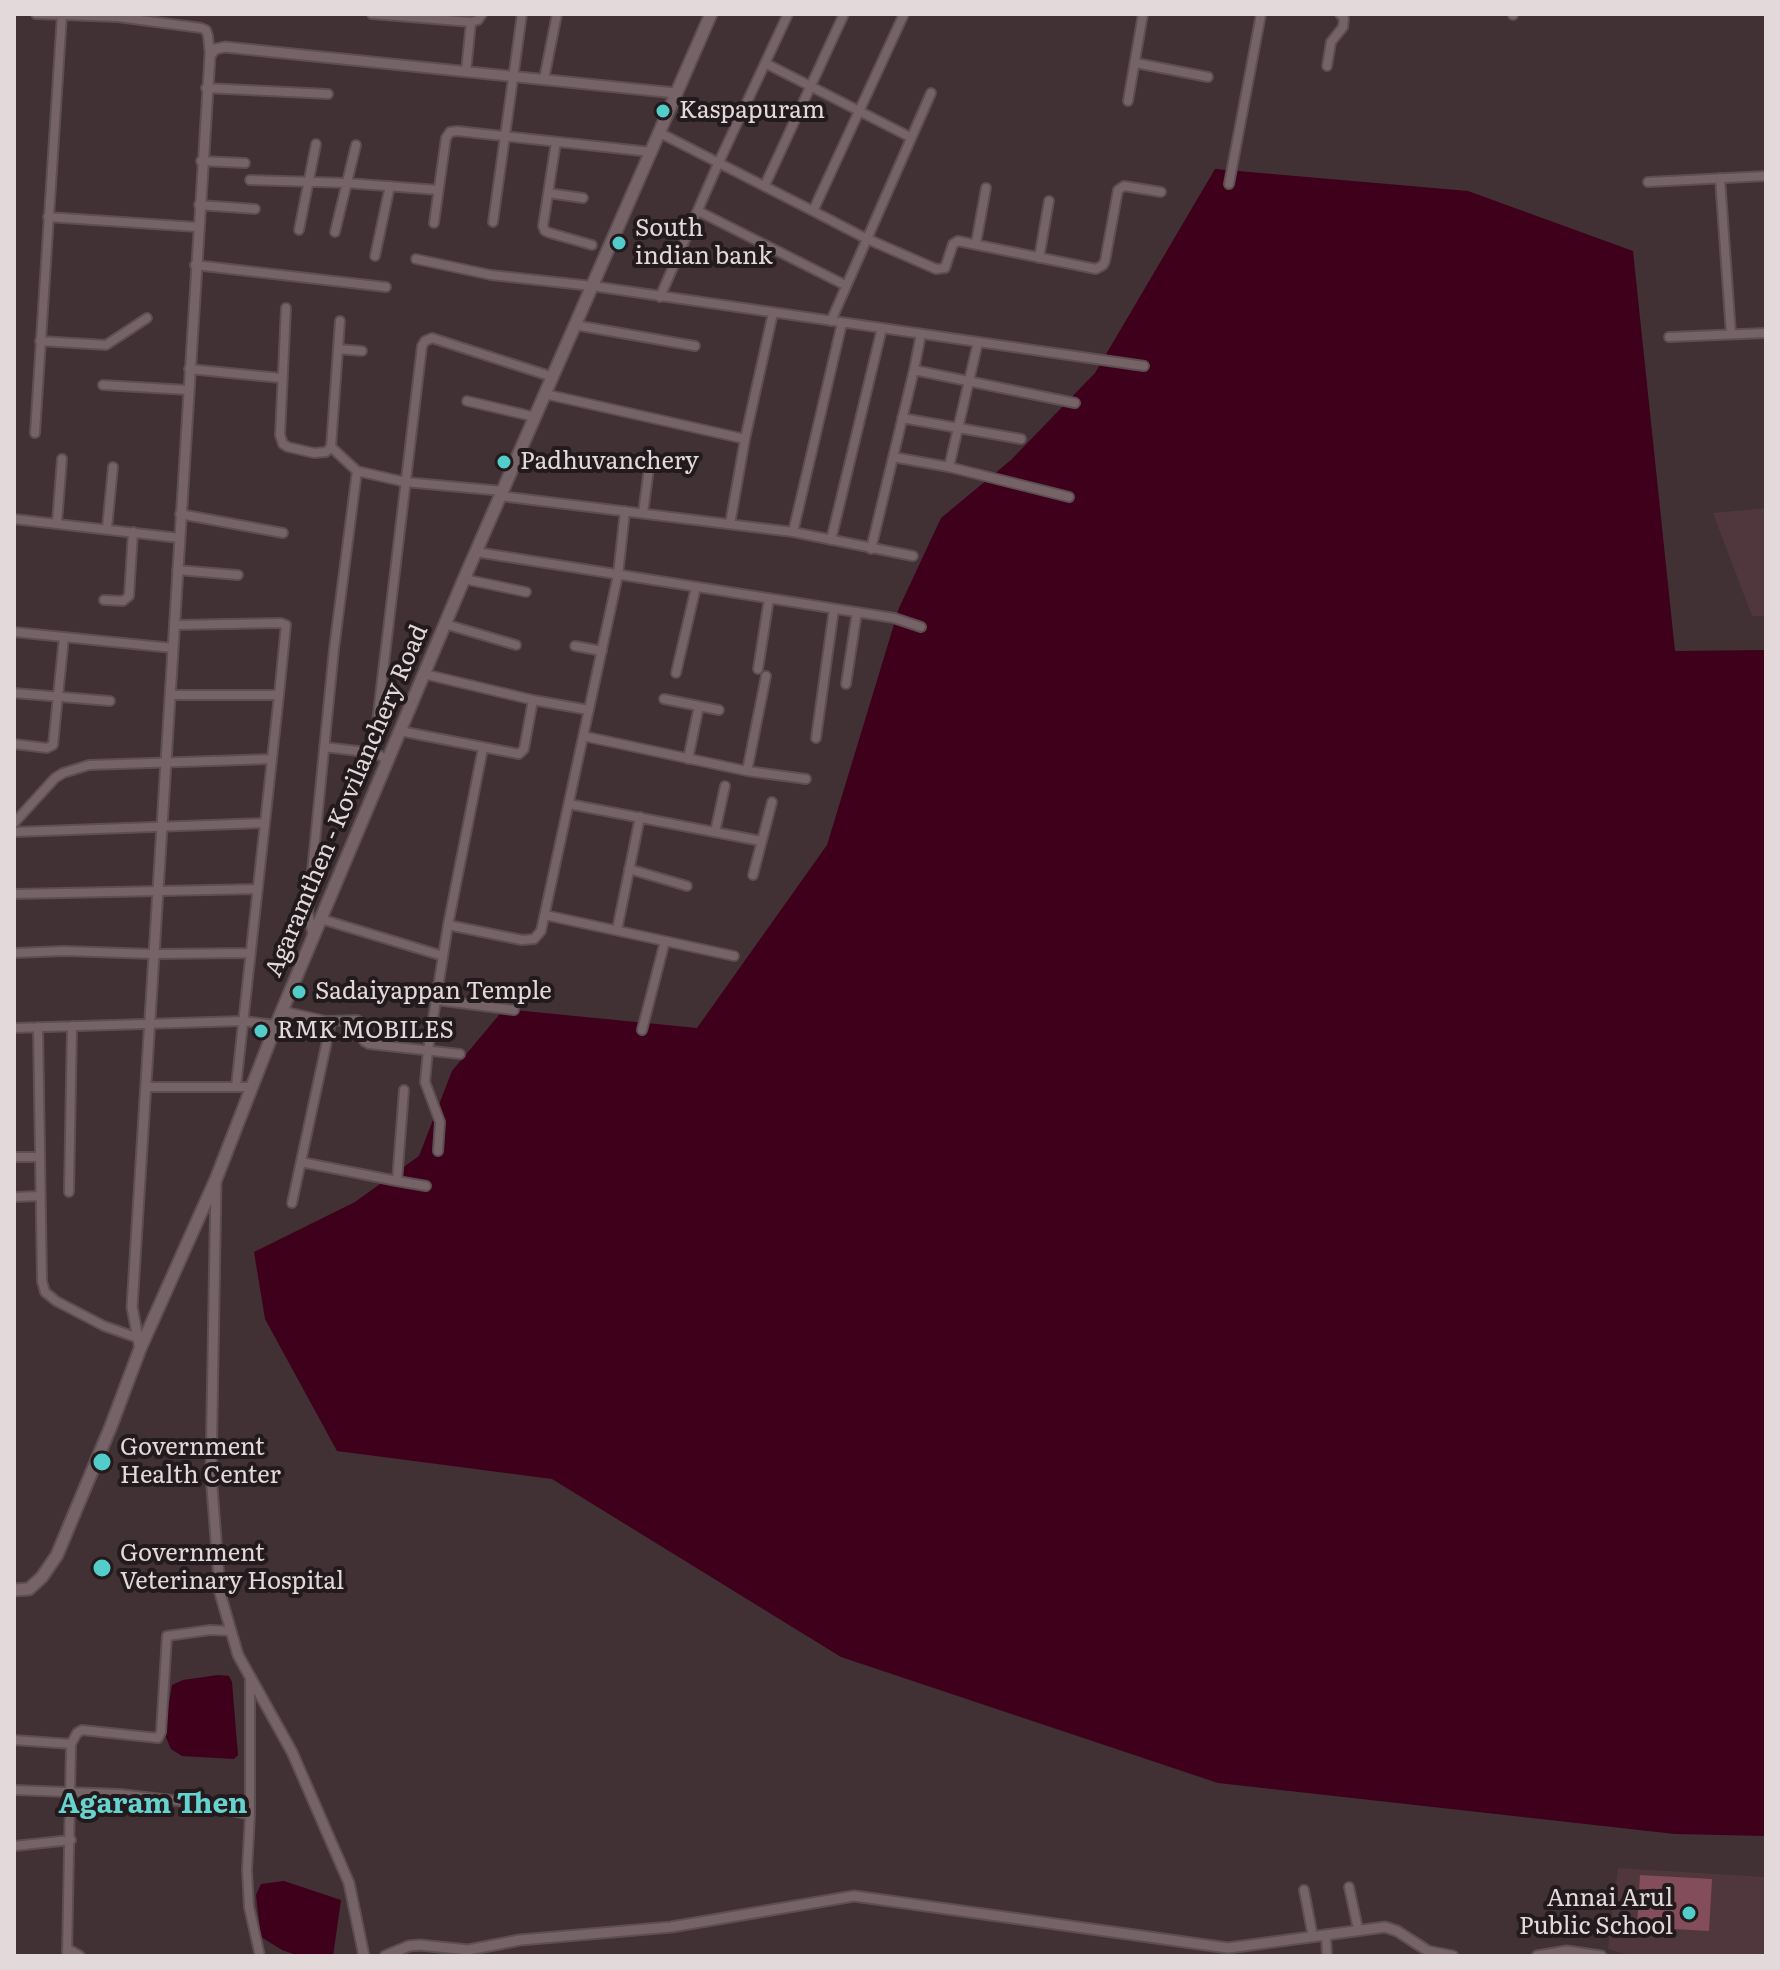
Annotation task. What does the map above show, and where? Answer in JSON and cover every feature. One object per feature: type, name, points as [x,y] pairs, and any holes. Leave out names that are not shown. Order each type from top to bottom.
[{"type":"main road","name":"Agaramthen - Kovilanchery Road","points":[[14,1590],[29,1589],[42,1577],[57,1555],[111,1426],[139,1344],[216,1179],[276,1025],[464,579],[711,14]]},
{"type":"street","points":[[36,14],[118,16],[206,30],[210,56],[201,161],[132,1307],[139,1344]]},
{"type":"street","points":[[180,25],[181,14]]},
{"type":"street","points":[[372,14],[427,15],[471,22],[478,20],[482,14]]},
{"type":"street","points":[[493,222],[522,14]]},
{"type":"street","points":[[544,79],[557,14]]},
{"type":"street","points":[[660,297],[788,14]]},
{"type":"street","points":[[765,185],[844,14]]},
{"type":"street","points":[[813,211],[904,14]]},
{"type":"street","points":[[1128,101],[1143,14]]},
{"type":"street","points":[[1229,184],[1261,14]]},
{"type":"street","points":[[1327,66],[1331,42],[1343,27],[1344,18],[1340,14]]},
{"type":"street","points":[[35,433],[62,15]]},
{"type":"street","points":[[466,71],[471,22]]},
{"type":"street","points":[[210,56],[215,49],[225,47],[675,93]]},
{"type":"street","points":[[765,63],[910,137]]},
{"type":"street","points":[[1136,63],[1208,77]]},
{"type":"street","points":[[206,88],[328,94]]},
{"type":"street","points":[[831,321],[931,93]]},
{"type":"street","points":[[434,223],[446,138],[450,132],[651,152]]},
{"type":"street","points":[[660,133],[865,238],[941,269],[948,264],[953,244],[958,241],[1091,269],[1100,268],[1105,261],[1118,190],[1124,186],[1161,192]]},
{"type":"street","points":[[556,142],[543,226],[545,231],[592,245]]},
{"type":"street","points":[[299,230],[316,144]]},
{"type":"street","points":[[335,232],[356,145]]},
{"type":"street","points":[[201,161],[245,163]]},
{"type":"street","points":[[1648,182],[1766,176]]},
{"type":"street","points":[[1720,178],[1731,334]]},
{"type":"street","points":[[250,180],[438,190]]},
{"type":"street","points":[[375,256],[390,186]]},
{"type":"street","points":[[976,243],[986,188]]},
{"type":"street","points":[[548,193],[583,198]]},
{"type":"street","points":[[1039,258],[1049,201]]},
{"type":"street","points":[[199,205],[255,209]]},
{"type":"street","points":[[698,211],[845,285]]},
{"type":"street","points":[[48,217],[197,227]]},
{"type":"street","points":[[416,259],[491,275],[592,286],[1144,366]]},
{"type":"street","points":[[195,265],[386,287]]},
{"type":"street","points":[[286,308],[280,435],[283,444],[320,454],[331,447]]},
{"type":"street","points":[[730,524],[773,313]]},
{"type":"street","points":[[40,341],[106,345],[147,318]]},
{"type":"street","points":[[331,447],[340,321]]},
{"type":"street","points":[[793,532],[842,323]]},
{"type":"street","points":[[575,325],[695,346]]},
{"type":"street","points":[[831,540],[882,328]]},
{"type":"street","points":[[1669,337],[1766,333]]},
{"type":"street","points":[[871,549],[921,334]]},
{"type":"street","points":[[375,753],[422,346],[432,338],[553,377]]},
{"type":"street","points":[[949,467],[978,342]]},
{"type":"street","points":[[338,349],[362,351]]},
{"type":"street","points":[[189,369],[281,378]]},
{"type":"street","points":[[914,370],[1075,403]]},
{"type":"street","points":[[103,385],[188,390]]},
{"type":"street","points":[[545,394],[745,439]]},
{"type":"street","points":[[467,401],[535,417]]},
{"type":"street","points":[[902,418],[1021,439]]},
{"type":"street","points":[[331,447],[357,471],[405,482],[793,532],[913,556]]},
{"type":"street","points":[[893,457],[949,467],[1069,497]]},
{"type":"street","points":[[57,522],[62,459]]},
{"type":"street","points":[[107,528],[113,467]]},
{"type":"street","points":[[643,513],[649,468]]},
{"type":"street","points":[[314,938],[308,912],[357,471]]},
{"type":"street","points":[[448,925],[522,940],[534,939],[541,931],[618,575],[625,511]]},
{"type":"street","points":[[180,514],[283,533]]},
{"type":"street","points":[[14,519],[179,538]]},
{"type":"street","points":[[104,600],[123,601],[129,596],[133,532]]},
{"type":"street","points":[[476,552],[894,618],[921,627]]},
{"type":"street","points":[[177,570],[238,575]]},
{"type":"street","points":[[464,579],[526,592]]},
{"type":"street","points":[[676,673],[696,587]]},
{"type":"street","points":[[758,669],[769,599]]},
{"type":"street","points":[[816,738],[834,609]]},
{"type":"street","points":[[846,684],[857,612]]},
{"type":"street","points":[[445,624],[516,645]]},
{"type":"street","points":[[174,625],[286,625],[236,1087]]},
{"type":"street","points":[[14,632],[173,648]]},
{"type":"street","points":[[14,744],[47,748],[53,745],[64,637]]},
{"type":"street","points":[[575,646],[602,651]]},
{"type":"street","points":[[424,674],[589,710]]},
{"type":"street","points":[[747,771],[766,676]]},
{"type":"street","points":[[14,693],[110,701]]},
{"type":"street","points":[[170,695],[279,695]]},
{"type":"street","points":[[664,699],[719,710]]},
{"type":"street","points":[[400,731],[514,754],[522,752],[533,700]]},
{"type":"street","points":[[688,759],[699,706]]},
{"type":"street","points":[[583,736],[747,771],[806,779]]},
{"type":"street","points":[[324,747],[375,753],[388,760]]},
{"type":"street","points":[[438,1151],[440,1122],[425,1082],[428,1050],[448,925],[483,748]]},
{"type":"street","points":[[14,823],[63,773],[89,765],[272,759]]},
{"type":"street","points":[[715,832],[725,786]]},
{"type":"street","points":[[753,875],[772,802]]},
{"type":"street","points":[[569,804],[761,841]]},
{"type":"street","points":[[617,930],[640,817]]},
{"type":"street","points":[[14,832],[264,823]]},
{"type":"street","points":[[629,869],[687,886]]},
{"type":"street","points":[[14,894],[257,889]]},
{"type":"street","points":[[545,915],[734,956]]},
{"type":"street","points":[[321,919],[443,956]]},
{"type":"street","points":[[642,1030],[665,941]]},
{"type":"street","points":[[14,953],[250,953]]},
{"type":"street","points":[[436,1000],[514,1010]]},
{"type":"street","points":[[282,1011],[326,1021],[357,1020],[361,1023],[364,1041],[369,1044],[460,1054]]},
{"type":"street","points":[[14,1028],[243,1021],[276,1025]]},
{"type":"street","points":[[292,1203],[329,1031],[326,1021]]},
{"type":"street","points":[[69,1192],[72,1026]]},
{"type":"street","points":[[38,1027],[42,1281],[45,1292],[56,1301],[139,1344]]},
{"type":"street","points":[[146,1087],[252,1087]]},
{"type":"street","points":[[397,1181],[404,1090]]},
{"type":"street","points":[[14,1157],[40,1157]]},
{"type":"street","points":[[301,1162],[426,1186]]},
{"type":"street","points":[[216,1179],[211,1474],[220,1593],[238,1655],[292,1752],[349,1883],[364,1956]]},
{"type":"street","points":[[14,1197],[40,1196]]},
{"type":"street","points":[[80,1956],[67,1953],[71,1744],[82,1730],[158,1738],[161,1732],[167,1636],[210,1630],[230,1631]]},
{"type":"street","points":[[250,1676],[247,1870],[249,1907],[260,1956]]},
{"type":"street","points":[[14,1740],[71,1744]]},
{"type":"street","points":[[14,1790],[120,1794],[189,1802],[250,1815]]},
{"type":"street","points":[[14,1846],[71,1840]]},
{"type":"street","points":[[1349,1887],[1358,1929]]},
{"type":"street","points":[[1304,1890],[1313,1937]]},
{"type":"street","points":[[385,1956],[409,1946],[420,1945],[447,1953],[520,1940],[671,1927],[854,1896],[1228,1948],[1378,1926],[1392,1928],[1428,1951],[1453,1956]]},
{"type":"street","points":[[1326,1935],[1327,1956]]},
{"type":"street","points":[[1537,1956],[1576,1953],[1601,1956]]},
{"type":"shaded area","points":[[1215,169],[1468,191],[1633,251],[1675,651],[1766,650],[1766,1836],[1675,1834],[1218,1783],[841,1657],[552,1479],[337,1451],[265,1319],[254,1252],[355,1202],[419,1156],[452,1071],[504,1009],[697,1028],[827,845],[899,608],[941,518],[1011,460],[1095,373]]},
{"type":"shaded area","points":[[1766,508],[1766,616],[1752,616],[1713,513]]},
{"type":"shaded area","points":[[229,1676],[232,1682],[238,1755],[234,1759],[182,1756],[171,1749],[164,1733],[172,1685],[183,1680]]},
{"type":"shaded area","name":"Annai Arul Public School","points":[[1618,1868],[1766,1877],[1766,1956],[1631,1956],[1608,1949]]},
{"type":"shaded area","points":[[1640,1875],[1712,1879],[1709,1931],[1637,1927]]},
{"type":"shaded area","points":[[284,1881],[341,1900],[333,1956],[299,1956],[261,1937],[256,1895],[261,1884]]},
{"type":"place","name":"Kaspapuram","points":[[663,111]]},
{"type":"place","name":"South indian bank","points":[[619,243]]},
{"type":"place","name":"Padhuvanchery","points":[[504,462]]},
{"type":"place","name":"Sadaiyappan Temple","points":[[299,992]]},
{"type":"place","name":"RMK MOBILES","points":[[261,1031]]},
{"type":"place","name":"Government Health Center","points":[[102,1462]]},
{"type":"place","name":"Government Veterinary Hospital","points":[[102,1568]]},
{"type":"place","name":"Annai Arul Public School","points":[[1689,1913]]},
{"type":"district","name":"Agaram Then","points":[[153,1805]]}]
